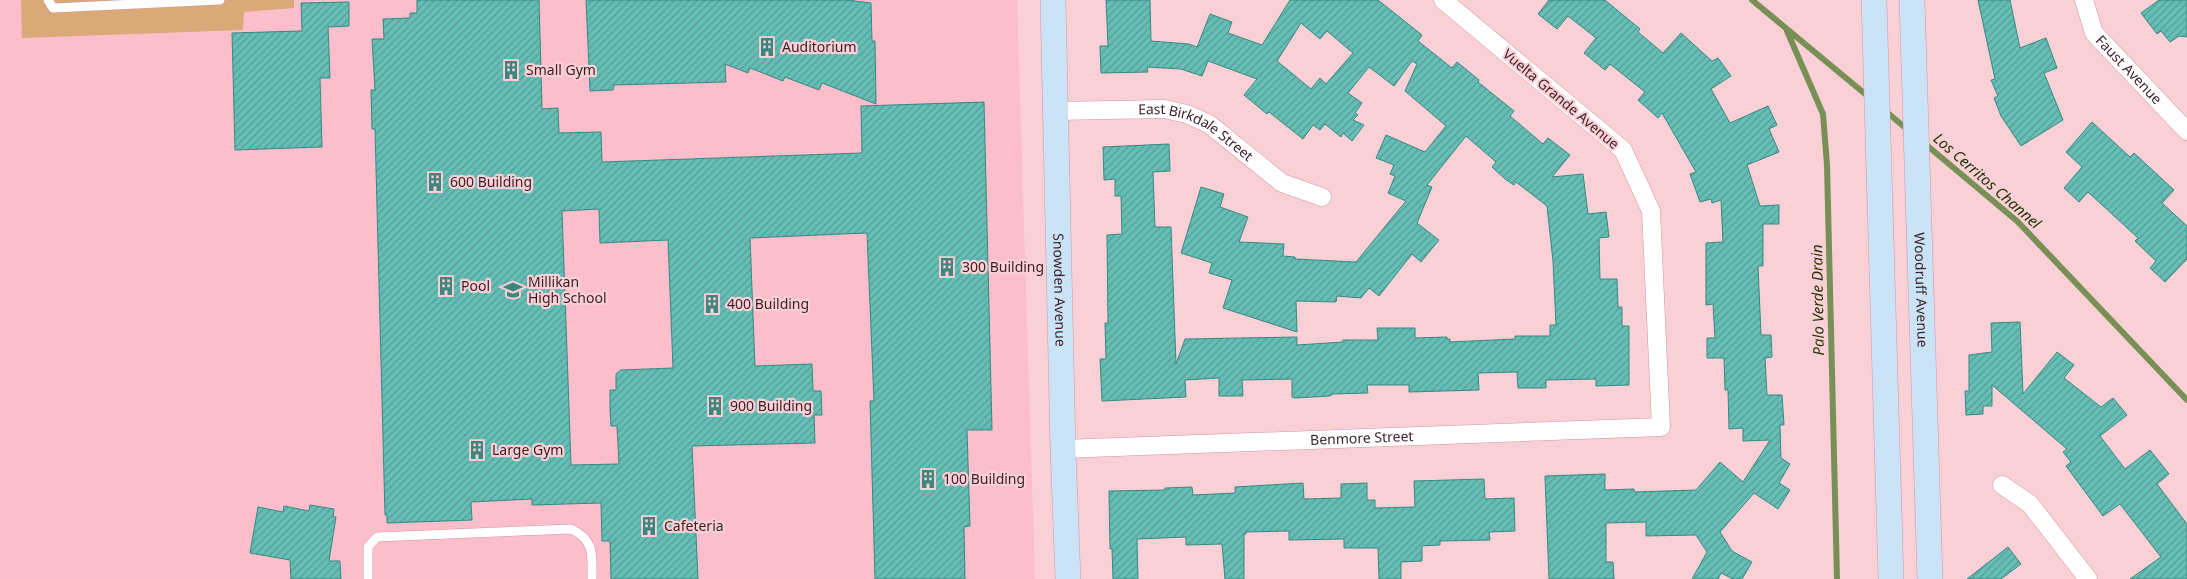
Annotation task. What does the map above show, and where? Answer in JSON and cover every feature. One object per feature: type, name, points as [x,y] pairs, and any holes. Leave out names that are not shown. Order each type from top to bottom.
[{"type":"main road","name":"Snowden Avenue","points":[[1053,0],[1063,449],[1068,579]]},
{"type":"main road","points":[[1874,0],[1891,579]]},
{"type":"main road","name":"Woodruff Avenue","points":[[1912,0],[1930,579]]},
{"type":"street","name":"Vuelta Grande Avenue","points":[[1443,0],[1623,150],[1652,211],[1661,427]]},
{"type":"street","name":"Faust Avenue","points":[[2084,0],[2094,32],[2187,131]]},
{"type":"street","name":"East Birkdale Street","points":[[1056,110],[1164,109],[1187,114],[1209,124],[1282,183],[1322,197]]},
{"type":"street","name":"Benmore Street","points":[[1063,449],[1661,427]]},
{"type":"street","points":[[2002,485],[2030,504],[2088,579]]},
{"type":"lane","points":[[48,0],[53,8],[220,0]]},
{"type":"lane","points":[[368,579],[368,548],[377,537],[571,529],[584,535],[592,550],[592,579]]},
{"type":"shaded area","name":"Millikan High School","points":[[0,0],[1017,0],[1035,579],[0,579]]},
{"type":"shaded area","points":[[21,0],[294,0],[294,8],[244,12],[243,30],[22,38]]},
{"type":"building","points":[[417,0],[539,0],[542,109],[558,108],[559,133],[601,132],[602,162],[862,153],[861,106],[984,102],[992,430],[967,430],[970,526],[964,527],[965,579],[875,579],[870,401],[874,401],[867,233],[750,238],[755,366],[812,364],[813,391],[821,391],[822,415],[814,415],[815,443],[692,446],[698,579],[611,579],[610,541],[602,541],[601,503],[532,505],[532,499],[471,502],[472,520],[387,523],[387,515],[385,515],[375,129],[372,129],[371,90],[375,90],[372,39],[384,39],[383,19],[410,18],[410,13],[417,13]],"holes":[[[599,209],[600,243],[668,240],[673,368],[621,370],[616,374],[616,390],[610,390],[610,410],[611,426],[617,426],[619,464],[571,465],[562,211]]]},
{"type":"building","points":[[586,0],[847,0],[871,3],[872,41],[875,41],[876,104],[822,83],[819,90],[785,77],[783,81],[750,68],[748,73],[725,64],[726,82],[614,85],[613,90],[590,91]]},
{"type":"building","points":[[1106,0],[1150,0],[1151,41],[1189,44],[1197,47],[1210,14],[1232,22],[1228,33],[1262,45],[1290,0],[1378,0],[1422,35],[1418,41],[1452,68],[1457,62],[1479,80],[1478,82],[1514,111],[1510,116],[1543,144],[1548,138],[1570,155],[1552,177],[1583,174],[1588,214],[1606,212],[1609,237],[1599,238],[1600,279],[1617,279],[1618,307],[1622,307],[1622,326],[1629,326],[1629,385],[1596,386],[1596,379],[1546,380],[1546,388],[1518,388],[1517,372],[1478,373],[1479,390],[1409,392],[1409,385],[1367,385],[1368,393],[1295,398],[1292,397],[1292,379],[1242,380],[1243,396],[1219,396],[1219,378],[1185,380],[1186,397],[1102,401],[1100,359],[1106,359],[1105,323],[1108,323],[1107,235],[1122,234],[1121,196],[1115,196],[1115,179],[1104,180],[1103,147],[1169,144],[1170,171],[1153,172],[1155,227],[1171,227],[1176,364],[1185,339],[1297,337],[1297,345],[1343,342],[1343,340],[1378,340],[1377,328],[1415,328],[1415,338],[1447,337],[1447,339],[1450,339],[1450,342],[1515,339],[1515,336],[1550,336],[1550,325],[1556,325],[1553,261],[1547,206],[1516,182],[1514,185],[1505,179],[1492,167],[1496,162],[1466,136],[1427,185],[1432,187],[1417,223],[1439,240],[1421,262],[1412,254],[1379,296],[1369,288],[1361,298],[1337,296],[1336,302],[1296,301],[1297,332],[1223,308],[1232,280],[1209,273],[1212,263],[1181,253],[1201,187],[1224,194],[1220,207],[1248,217],[1239,242],[1284,244],[1283,256],[1295,257],[1295,259],[1356,262],[1406,201],[1388,193],[1395,176],[1390,174],[1394,165],[1376,158],[1386,135],[1425,152],[1446,126],[1405,91],[1417,64],[1412,61],[1394,86],[1369,67],[1348,93],[1362,103],[1355,113],[1358,115],[1353,120],[1364,125],[1352,141],[1343,133],[1341,137],[1325,124],[1320,130],[1313,125],[1303,139],[1244,95],[1257,79],[1208,61],[1202,76],[1181,69],[1147,67],[1148,72],[1101,73],[1100,46],[1108,46]],"holes":[[[1301,23],[1320,39],[1327,31],[1353,53],[1326,84],[1320,78],[1311,89],[1277,61]]]},
{"type":"building","points":[[1549,0],[1605,0],[1640,29],[1638,32],[1663,53],[1681,33],[1712,61],[1718,58],[1731,76],[1711,89],[1730,123],[1768,106],[1777,125],[1769,129],[1779,152],[1747,165],[1760,206],[1779,205],[1779,224],[1763,224],[1763,266],[1758,266],[1761,335],[1771,335],[1772,357],[1765,358],[1767,395],[1782,395],[1784,425],[1780,425],[1781,458],[1790,464],[1779,483],[1790,490],[1778,509],[1754,493],[1720,532],[1732,551],[1752,562],[1742,579],[1733,579],[1721,573],[1718,579],[1692,579],[1707,552],[1696,535],[1646,536],[1646,522],[1606,523],[1606,562],[1613,562],[1614,579],[1549,579],[1545,476],[1605,474],[1605,490],[1634,489],[1634,492],[1696,490],[1720,462],[1743,482],[1770,440],[1743,441],[1743,428],[1729,429],[1728,390],[1725,390],[1724,358],[1707,358],[1707,338],[1715,338],[1713,304],[1706,305],[1706,243],[1723,242],[1721,200],[1712,203],[1711,199],[1700,202],[1690,174],[1696,172],[1662,113],[1658,118],[1638,100],[1645,92],[1610,64],[1605,70],[1584,53],[1596,38],[1568,16],[1557,29],[1538,14]]},
{"type":"building","points":[[1978,0],[2010,0],[2020,48],[2046,38],[2057,68],[2044,73],[2063,120],[2021,146],[2001,116],[1994,98],[1998,96],[1991,80],[1995,79]]},
{"type":"building","points":[[2159,0],[2187,0],[2187,37],[2179,36],[2170,42],[2161,31],[2157,34],[2141,13]]},
{"type":"building","points":[[349,2],[349,26],[328,27],[330,78],[320,78],[322,147],[235,150],[232,33],[302,31],[301,3]]},
{"type":"building","points":[[2092,122],[2130,157],[2134,153],[2174,190],[2162,203],[2187,226],[2187,259],[2165,282],[2150,268],[2156,261],[2135,241],[2138,238],[2088,192],[2079,202],[2064,188],[2082,167],[2066,152]]},
{"type":"building","points":[[2020,322],[2023,394],[2057,352],[2074,365],[2064,378],[2101,407],[2113,398],[2127,415],[2100,436],[2125,469],[2150,450],[2169,474],[2157,484],[2187,524],[2187,579],[2130,579],[2161,557],[2120,504],[2103,516],[2066,466],[2071,462],[2063,452],[2067,449],[1992,385],[1992,406],[1983,406],[1983,414],[1966,415],[1965,391],[1969,391],[1969,355],[1992,352],[1991,323]]},
{"type":"building","points":[[1484,479],[1485,499],[1514,498],[1515,531],[1489,532],[1490,540],[1440,541],[1440,545],[1422,546],[1422,561],[1401,562],[1401,579],[1379,579],[1378,548],[1344,548],[1344,539],[1289,540],[1289,531],[1246,532],[1244,534],[1244,579],[1225,579],[1222,544],[1186,545],[1186,537],[1137,539],[1138,579],[1113,579],[1112,548],[1110,549],[1109,491],[1165,490],[1165,488],[1192,487],[1193,495],[1235,493],[1235,487],[1303,483],[1304,499],[1341,498],[1341,484],[1367,483],[1367,500],[1375,500],[1375,508],[1415,507],[1414,481]]},
{"type":"building","points":[[310,505],[334,509],[333,517],[336,517],[329,561],[340,561],[341,579],[291,579],[290,560],[250,553],[258,507],[283,512],[284,506],[309,511]]},
{"type":"building","points":[[2008,547],[2021,564],[2001,579],[1967,579]]},
{"type":"waterway","name":"Los Cerritos Channel","points":[[1752,0],[1870,98]]},
{"type":"waterway","name":"Palo Verde Drain","points":[[1787,31],[1823,114],[1827,165],[1837,579]]},
{"type":"waterway","name":"Los Cerritos Channel","points":[[1883,109],[1908,130]]},
{"type":"waterway","name":"Los Cerritos Channel","points":[[1924,143],[2017,221],[2187,400]]},
{"type":"place","name":"Auditorium","points":[[767,47]]},
{"type":"place","name":"Small Gym","points":[[511,70]]},
{"type":"place","name":"600 Building","points":[[435,182]]},
{"type":"place","name":"300 Building","points":[[947,267]]},
{"type":"place","name":"Pool","points":[[446,286]]},
{"type":"place","name":"Millikan High School","points":[[513,290]]},
{"type":"place","name":"400 Building","points":[[712,304]]},
{"type":"place","name":"900 Building","points":[[715,406]]},
{"type":"place","name":"Large Gym","points":[[477,450]]},
{"type":"place","name":"100 Building","points":[[928,479]]},
{"type":"place","name":"Cafeteria","points":[[649,526]]}]
